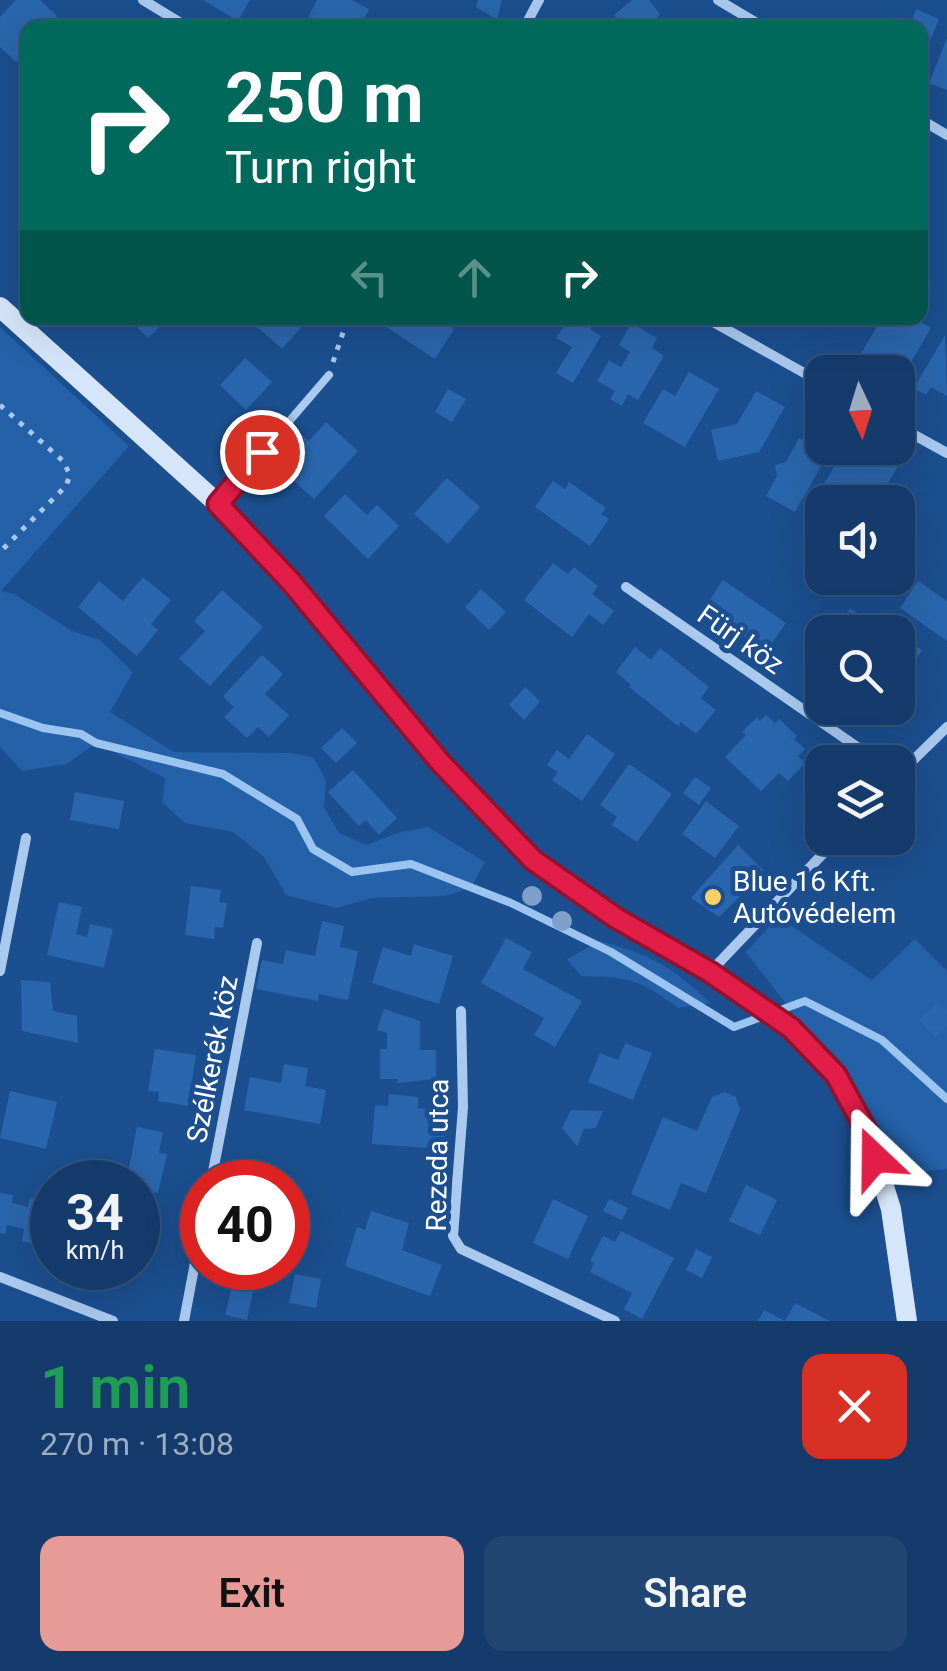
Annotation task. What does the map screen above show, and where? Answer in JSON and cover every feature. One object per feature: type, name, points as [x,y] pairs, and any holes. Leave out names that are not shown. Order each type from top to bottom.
[{"type":"street","points":[[143,0],[176,20]]},
{"type":"street","points":[[718,0],[752,20]]},
{"type":"street","points":[[0,306],[20,324]]},
{"type":"street","points":[[21,325],[218,504],[291,582],[440,762],[533,860],[616,918],[714,976],[791,1028],[836,1075],[867,1132],[891,1209],[906,1321]]},
{"type":"street","points":[[718,325],[805,373]]},
{"type":"street","points":[[915,436],[947,454]]},
{"type":"street","name":"Fürj köz","points":[[626,587],[854,745]]},
{"type":"street","points":[[915,758],[947,727]]},
{"type":"street","points":[[0,970],[26,838]]},
{"type":"street","points":[[714,976],[823,855]]},
{"type":"street","name":"Szélkerék köz","points":[[215,1160],[256,943]]},
{"type":"street","name":"Rezeda utca","points":[[461,1011],[463,1107],[453,1236],[456,1243],[461,1250],[615,1321]]},
{"type":"street","points":[[0,1277],[112,1321]]},
{"type":"street","points":[[184,1321],[190,1290]]},
{"type":"lane","points":[[218,504],[329,375]]},
{"type":"path","points":[[329,375],[346,325]]},
{"type":"path","points":[[0,405],[63,461],[70,475],[66,486],[0,552]]},
{"type":"shaded area","points":[[0,327],[129,446],[1,591],[14,594],[72,631],[100,640],[133,672],[110,712],[174,752],[290,753],[313,757],[326,780],[324,807],[339,833],[366,845],[428,827],[485,862],[471,888],[445,896],[372,898],[336,908],[286,895],[264,857],[233,832],[185,823],[162,802],[165,778],[96,743],[67,764],[22,771],[0,747]]},
{"type":"shaded area","points":[[778,917],[872,980],[915,939],[947,971],[947,1169],[915,1172],[746,952]]},
{"type":"shaded area","points":[[599,941],[660,963],[711,1003],[678,1008],[633,982],[581,976],[567,959]]},
{"type":"building","points":[[16,0],[40,0],[57,16],[54,20],[20,20],[20,58],[16,62],[0,47],[0,17]]},
{"type":"building","points":[[203,0],[250,0],[236,20]]},
{"type":"building","points":[[317,0],[352,0],[369,9],[364,20],[307,20]]},
{"type":"building","points":[[478,0],[502,0],[497,20],[476,7]]},
{"type":"building","points":[[632,0],[649,0],[660,14],[656,20],[618,20],[614,15]]},
{"type":"building","points":[[916,9],[939,19],[928,46],[928,20],[912,20]]},
{"type":"building","points":[[947,38],[947,90],[929,83]]},
{"type":"building","points":[[135,325],[162,325],[148,338]]},
{"type":"building","points":[[255,325],[303,325],[282,349]]},
{"type":"building","points":[[383,325],[448,325],[454,329],[435,359]]},
{"type":"building","points":[[564,325],[592,325],[590,329],[601,336],[573,383],[556,373],[572,347],[556,338]]},
{"type":"building","points":[[630,325],[634,325],[657,338],[652,348],[664,356],[638,400],[628,394],[622,406],[610,399],[615,391],[597,381],[609,360],[621,367],[630,352],[619,345]]},
{"type":"building","points":[[878,325],[931,328],[915,355],[860,355]]},
{"type":"building","points":[[945,335],[947,396],[931,387],[926,395],[915,386]]},
{"type":"building","points":[[245,358],[272,382],[246,410],[220,385]]},
{"type":"building","points":[[689,372],[719,389],[685,447],[643,423],[663,389],[675,396]]},
{"type":"building","points":[[448,389],[466,399],[452,422],[435,412]]},
{"type":"building","points":[[756,391],[785,407],[759,452],[718,461],[711,430],[737,424]]},
{"type":"building","points":[[326,422],[358,451],[314,499],[283,471],[288,465],[274,452],[295,429],[309,441]]},
{"type":"building","points":[[799,438],[805,441],[805,465],[822,465],[810,485],[805,485],[805,494],[795,512],[766,496],[777,476],[775,465],[786,462]]},
{"type":"building","points":[[835,465],[897,468],[887,485],[823,485]]},
{"type":"building","points":[[447,478],[480,507],[448,544],[414,514]]},
{"type":"building","points":[[553,481],[565,489],[569,482],[606,508],[601,514],[609,519],[590,546],[535,507]]},
{"type":"building","points":[[345,494],[367,515],[377,505],[399,526],[368,559],[324,516]]},
{"type":"building","points":[[553,563],[568,574],[574,567],[598,586],[592,594],[614,611],[603,625],[589,614],[572,637],[524,600]]},
{"type":"building","points":[[143,577],[171,600],[151,624],[158,630],[137,656],[78,607],[99,581],[123,601]]},
{"type":"building","points":[[723,580],[786,623],[770,646],[750,634],[747,639],[703,610]]},
{"type":"building","points":[[918,581],[947,601],[947,641],[900,608],[909,595],[915,595]]},
{"type":"building","points":[[481,589],[506,612],[489,630],[465,607]]},
{"type":"building","points":[[222,590],[263,627],[210,686],[179,659],[205,631],[194,621]]},
{"type":"building","points":[[635,647],[651,660],[660,648],[709,687],[701,698],[716,710],[696,734],[681,722],[678,726],[616,672]]},
{"type":"building","points":[[262,655],[283,674],[265,694],[289,715],[269,737],[258,727],[247,738],[224,717],[234,707],[223,696]]},
{"type":"building","points":[[525,687],[540,701],[524,720],[509,705]]},
{"type":"building","points":[[766,715],[775,723],[779,719],[805,749],[798,756],[805,763],[788,781],[779,773],[761,791],[725,757],[746,735],[742,732],[757,717],[760,721]]},
{"type":"building","points":[[342,728],[357,743],[336,763],[321,748]]},
{"type":"building","points":[[587,734],[615,754],[582,801],[552,780],[558,772],[547,765],[557,750],[569,759]]},
{"type":"building","points":[[629,764],[672,794],[637,842],[612,825],[617,817],[600,805]]},
{"type":"building","points":[[353,770],[397,818],[379,835],[366,820],[359,826],[328,792]]},
{"type":"building","points":[[695,777],[711,788],[699,805],[683,793]]},
{"type":"building","points":[[75,792],[124,801],[119,829],[70,820]]},
{"type":"building","points":[[706,801],[739,826],[715,858],[682,834]]},
{"type":"building","points":[[738,845],[765,872],[719,917],[691,898]]},
{"type":"building","points":[[191,886],[221,890],[219,902],[227,903],[223,928],[215,927],[214,939],[185,935]]},
{"type":"building","points":[[59,902],[82,907],[76,934],[87,937],[90,924],[113,929],[104,968],[47,955]]},
{"type":"building","points":[[322,921],[344,926],[340,947],[358,951],[348,1000],[319,994],[318,1001],[256,989],[262,960],[283,964],[286,950],[315,956]]},
{"type":"building","points":[[506,938],[532,952],[523,969],[582,1001],[555,1047],[534,1035],[544,1018],[481,983]]},
{"type":"building","points":[[414,944],[453,956],[439,1004],[372,983],[383,947],[411,956]]},
{"type":"building","points":[[21,980],[50,982],[53,1011],[77,1016],[78,1043],[22,1031]]},
{"type":"building","points":[[938,1002],[947,1011],[947,1026],[935,1037],[919,1020]]},
{"type":"building","points":[[384,1009],[420,1021],[420,1050],[436,1050],[436,1079],[397,1083],[398,1079],[380,1079],[380,1049],[387,1049],[387,1033],[377,1030]]},
{"type":"building","points":[[625,1043],[652,1053],[633,1100],[588,1082],[600,1053],[618,1060]]},
{"type":"building","points":[[155,1049],[196,1055],[188,1106],[158,1101],[159,1092],[148,1091]]},
{"type":"building","points":[[284,1064],[308,1068],[305,1086],[326,1090],[320,1124],[244,1110],[250,1077],[281,1083]]},
{"type":"building","points":[[10,1091],[57,1102],[46,1149],[0,1138]]},
{"type":"building","points":[[725,1092],[736,1097],[740,1110],[706,1193],[681,1183],[670,1210],[631,1194],[663,1117],[697,1131],[712,1097]]},
{"type":"building","points":[[389,1094],[418,1097],[418,1108],[446,1110],[443,1149],[372,1144],[375,1105],[388,1106]]},
{"type":"building","points":[[571,1110],[603,1111],[596,1128],[584,1129],[577,1146],[562,1128]]},
{"type":"building","points":[[137,1127],[163,1132],[159,1153],[167,1154],[160,1184],[160,1160],[130,1160]]},
{"type":"building","points":[[746,1185],[777,1200],[760,1235],[729,1221]]},
{"type":"building","points":[[0,1193],[13,1195],[12,1203],[28,1207],[30,1198],[30,1243],[22,1241],[24,1229],[7,1225],[5,1234],[0,1233]]},
{"type":"building","points":[[553,1199],[588,1216],[568,1259],[533,1243]]},
{"type":"building","points":[[609,1199],[628,1208],[622,1220],[603,1211]]},
{"type":"building","points":[[371,1211],[409,1223],[402,1250],[442,1265],[430,1296],[345,1266],[357,1227],[365,1230]]},
{"type":"building","points":[[621,1231],[674,1258],[642,1319],[624,1309],[632,1293],[590,1272],[594,1263],[590,1261],[603,1236],[615,1242]]},
{"type":"building","points":[[696,1249],[712,1257],[702,1278],[686,1270]]},
{"type":"building","points":[[310,1277],[321,1279],[316,1308],[289,1303],[292,1290],[310,1290]]},
{"type":"building","points":[[231,1290],[253,1291],[247,1320],[225,1315]]},
{"type":"building","points":[[795,1303],[830,1321],[785,1321]]},
{"type":"building","points":[[764,1310],[785,1321],[758,1321]]},
{"type":"waterway","points":[[0,713],[43,728],[81,734],[96,743],[223,774],[297,819],[313,849],[352,872],[411,864],[511,903],[611,952],[734,1027],[805,1001],[882,1040],[947,1099]]},
{"type":"place","name":"Blue 16 Kft. Autóvédelem","points":[[713,897]]},
{"type":"route","points":[[262,452],[218,504],[291,582],[440,762],[533,860],[616,918],[710,972],[791,1028],[836,1075],[867,1132],[875,1158]]}]
